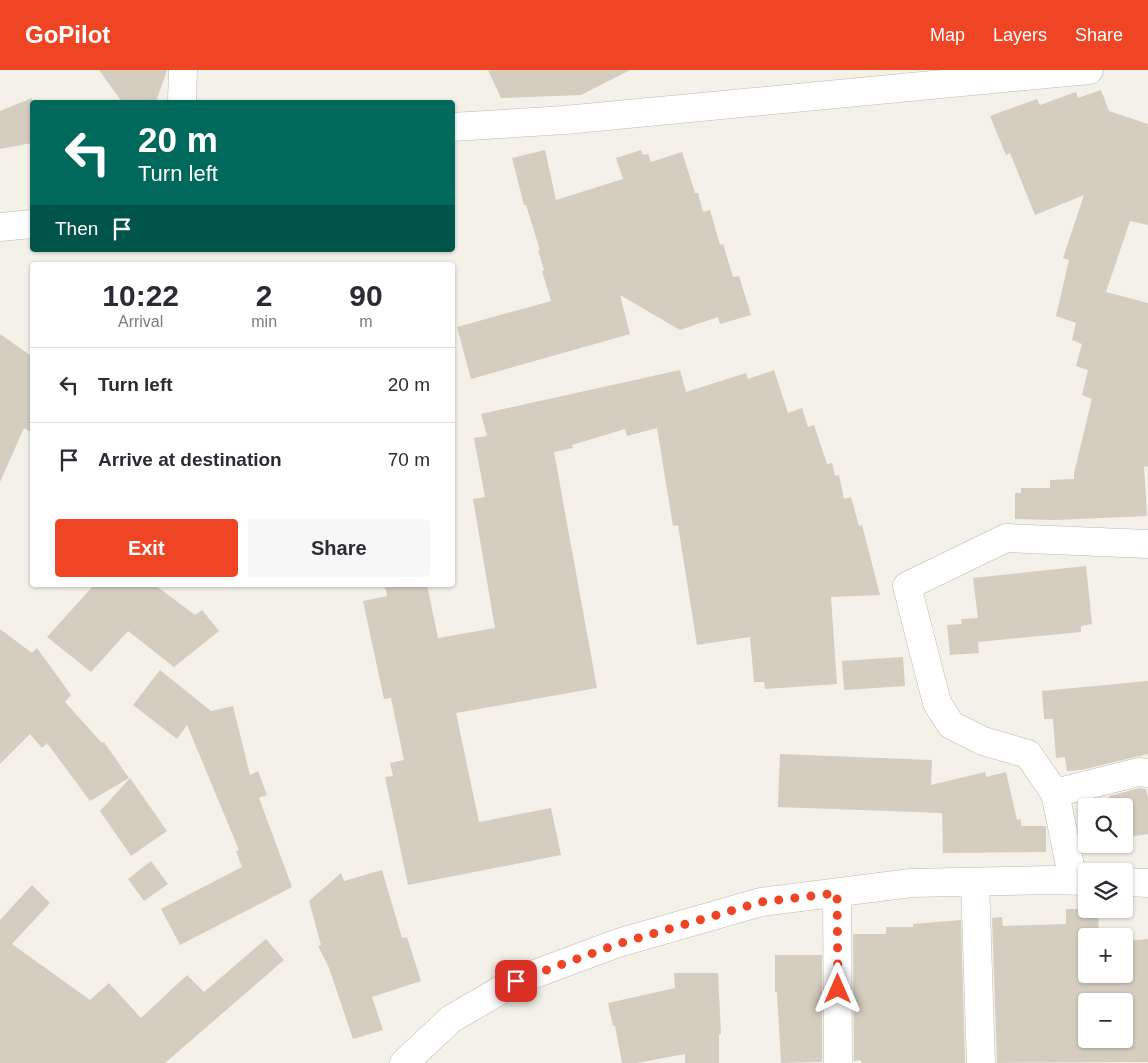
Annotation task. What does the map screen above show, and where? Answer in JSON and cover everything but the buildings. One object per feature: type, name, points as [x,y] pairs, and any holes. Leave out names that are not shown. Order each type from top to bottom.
[{"type":"street","points":[[182,100],[183,70]]},
{"type":"street","points":[[455,127],[565,120],[1090,70]]},
{"type":"street","points":[[0,227],[30,224]]},
{"type":"street","points":[[1078,874],[1054,793],[1028,754],[983,741],[951,725],[936,703],[907,586],[1006,538],[1148,544]]},
{"type":"street","points":[[1054,793],[1139,772],[1148,773]]},
{"type":"street","points":[[404,1063],[451,1019],[516,981],[618,944],[761,902],[911,883],[1078,881]]},
{"type":"street","points":[[975,882],[981,1063]]},
{"type":"street","points":[[1133,882],[1148,883]]},
{"type":"street","points":[[837,893],[838,1063]]},
{"type":"route","points":[[516,981],[618,944],[761,902],[837,893],[838,989]]}]
